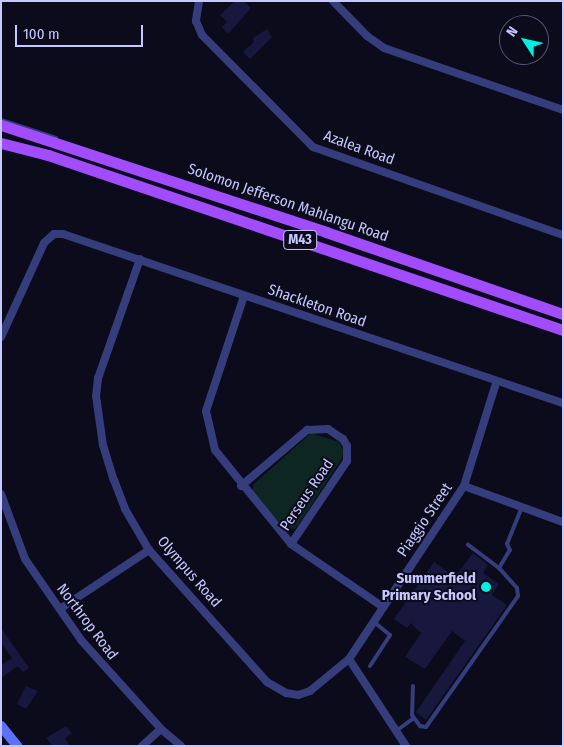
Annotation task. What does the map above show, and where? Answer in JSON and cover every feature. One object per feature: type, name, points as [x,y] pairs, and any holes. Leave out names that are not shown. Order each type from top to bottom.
[{"type":"main road","name":"Solomon Jefferson Mahlangu Road","points":[[1,125],[563,314]]},
{"type":"main road","name":"Solomon Jefferson Mahlangu Road","points":[[1,143],[48,155],[563,330]]},
{"type":"street","name":"Azalea Road","points":[[199,1],[195,17],[202,35],[313,147],[563,234]]},
{"type":"street","points":[[333,1],[375,43],[389,51],[563,110]]},
{"type":"street","name":"Shackleton Road","points":[[2,334],[42,248],[48,238],[62,234],[140,259],[496,383],[563,403]]},
{"type":"street","name":"Olympus Road","points":[[140,259],[98,378],[96,396],[103,445],[125,509],[149,550],[276,689],[298,695],[310,691],[349,659]]},
{"type":"street","name":"Perseus Road","points":[[244,296],[208,403],[206,419],[215,450],[241,486],[291,544],[383,607]]},
{"type":"street","name":"Piaggio Street","points":[[349,659],[464,486],[496,383]]},
{"type":"street","name":"Perseus Road","points":[[241,486],[307,430],[328,429],[343,439],[347,446],[347,461],[291,544]]},
{"type":"street","points":[[464,486],[563,522]]},
{"type":"street","name":"Northrop Road","points":[[1,494],[25,559],[60,609],[114,680],[161,729],[181,746]]},
{"type":"street","points":[[60,609],[149,550]]},
{"type":"street","points":[[349,659],[406,746]]},
{"type":"street","points":[[1,726],[15,745]]},
{"type":"street","points":[[142,746],[161,729]]},
{"type":"lane","points":[[1,120],[52,136],[83,151]]},
{"type":"lane","points":[[499,568],[510,550],[507,544],[522,507]]},
{"type":"lane","points":[[413,686],[414,718],[420,726],[426,727],[518,596],[517,588],[499,568],[468,545]]},
{"type":"lane","points":[[370,666],[390,635],[374,622]]},
{"type":"lane","points":[[396,731],[414,718]]},
{"type":"green space","points":[[311,433],[339,442],[343,450],[342,458],[299,524],[294,529],[285,529],[253,494],[253,485]]},
{"type":"building","points":[[235,1],[244,1],[251,8],[228,34],[222,27],[227,22],[220,15]]},
{"type":"building","points":[[267,29],[272,37],[250,59],[243,52],[254,42],[253,38]]},
{"type":"building","points":[[473,553],[488,565],[483,573],[499,584],[492,595],[507,605],[426,720],[416,712],[465,641],[452,631],[425,669],[405,657],[421,633],[411,623],[407,628],[394,619],[434,562],[455,577]]},
{"type":"building","points":[[1,628],[29,668],[23,672],[18,666],[1,678],[1,665],[12,658],[1,643]]},
{"type":"building","points":[[26,686],[38,691],[26,709],[17,704]]},
{"type":"building","points":[[66,726],[72,733],[65,738],[70,746],[53,746],[46,738]]},
{"type":"place","name":"Summerfield Primary School","points":[[486,587]]}]
